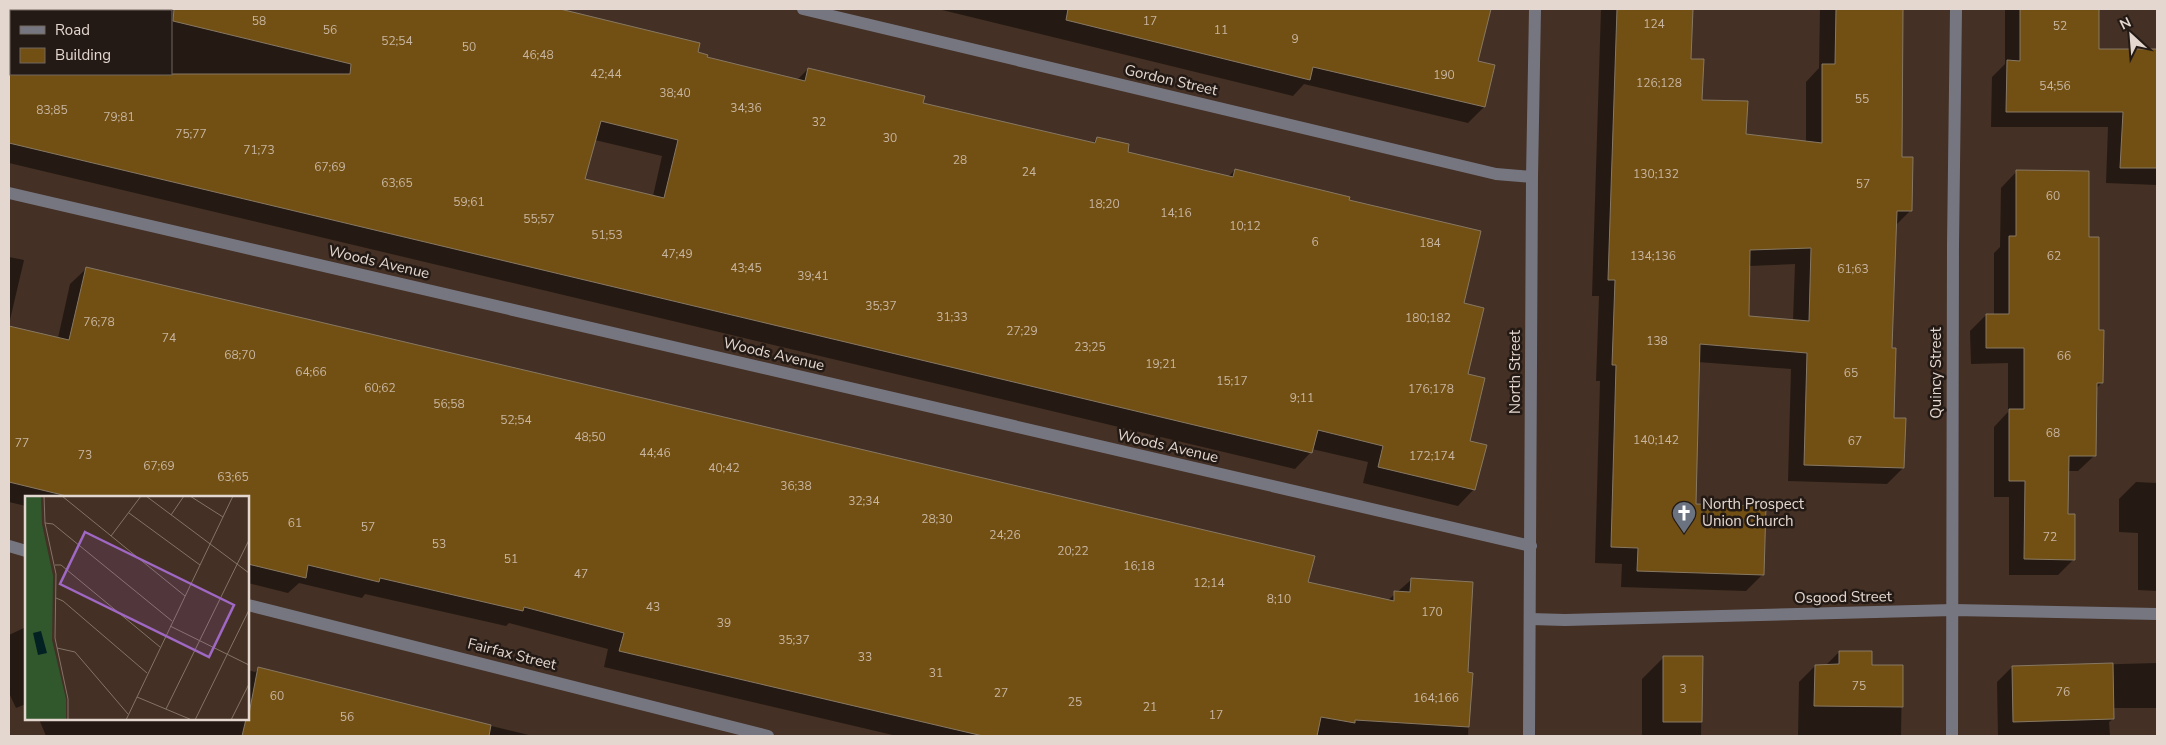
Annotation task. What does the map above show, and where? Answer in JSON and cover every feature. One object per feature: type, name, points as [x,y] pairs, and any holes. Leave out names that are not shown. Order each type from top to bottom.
[{"type":"street","name":"Gordon Street","points":[[803,9],[1496,174],[1532,177]]},
{"type":"street","name":"North Street","points":[[1530,736],[1532,177],[1535,9]]},
{"type":"street","name":"Quincy Street","points":[[1952,736],[1953,245],[1956,9]]},
{"type":"street","name":"Woods Avenue","points":[[9,193],[1531,546]]},
{"type":"street","points":[[9,546],[25,551]]},
{"type":"street","name":"Fairfax Street","points":[[249,605],[768,736]]},
{"type":"street","name":"Osgood Street","points":[[1530,619],[1566,620],[1953,610],[2157,614]]},
{"type":"building","points":[[174,9],[560,9],[700,43],[698,52],[708,55],[707,57],[805,81],[808,68],[925,96],[923,103],[1095,143],[1097,137],[1129,144],[1128,152],[1233,177],[1235,169],[1350,197],[1349,200],[1481,231],[1464,303],[1484,308],[1468,374],[1485,378],[1470,441],[1487,445],[1475,490],[1378,467],[1383,446],[1318,430],[1312,453],[9,143],[9,74],[350,74],[351,64],[173,21]],"holes":[[[601,121],[678,140],[664,198],[585,179]]]},
{"type":"building","points":[[1068,9],[1491,9],[1478,61],[1495,65],[1485,107],[1313,67],[1310,80],[1066,20]]},
{"type":"building","points":[[1617,9],[1693,9],[1691,59],[1704,59],[1702,100],[1748,101],[1746,134],[1822,143],[1822,64],[1835,64],[1836,9],[1903,9],[1902,157],[1913,157],[1912,211],[1897,211],[1892,348],[1896,348],[1894,418],[1906,418],[1904,468],[1804,465],[1807,353],[1700,344],[1696,504],[1766,506],[1764,575],[1637,571],[1638,548],[1611,547],[1616,365],[1612,365],[1615,280],[1608,280]],"holes":[[[1811,248],[1809,321],[1749,316],[1750,250]]]},
{"type":"building","points":[[2020,9],[2099,9],[2099,49],[2157,49],[2157,168],[2120,168],[2123,112],[2006,112],[2007,60],[2020,61]]},
{"type":"building","points":[[2016,170],[2089,171],[2089,237],[2099,237],[2099,330],[2104,330],[2103,383],[2097,383],[2096,456],[2069,456],[2068,514],[2075,514],[2075,560],[2024,559],[2025,481],[2009,481],[2009,409],[2024,409],[2024,348],[1986,348],[1986,314],[2009,314],[2009,236],[2016,236]]},
{"type":"building","points":[[86,267],[1315,556],[1308,582],[1394,601],[1394,591],[1410,592],[1411,578],[1473,582],[1468,672],[1473,673],[1469,727],[1355,720],[1355,723],[1321,717],[1317,736],[983,736],[619,651],[624,633],[524,607],[523,611],[380,578],[379,582],[308,565],[306,578],[249,564],[249,496],[67,496],[9,482],[9,326],[69,340]]},
{"type":"building","points":[[1839,651],[1872,651],[1872,665],[1903,665],[1903,707],[1814,706],[1815,665],[1839,664]]},
{"type":"building","points":[[1663,656],[1703,656],[1702,722],[1663,722]]},
{"type":"building","points":[[2113,663],[2114,719],[2013,722],[2012,666]]},
{"type":"building","points":[[258,667],[491,725],[489,736],[242,736],[246,720],[249,720]]},
{"type":"place","name":"North Prospect Union Church","points":[[1684,534]]}]
